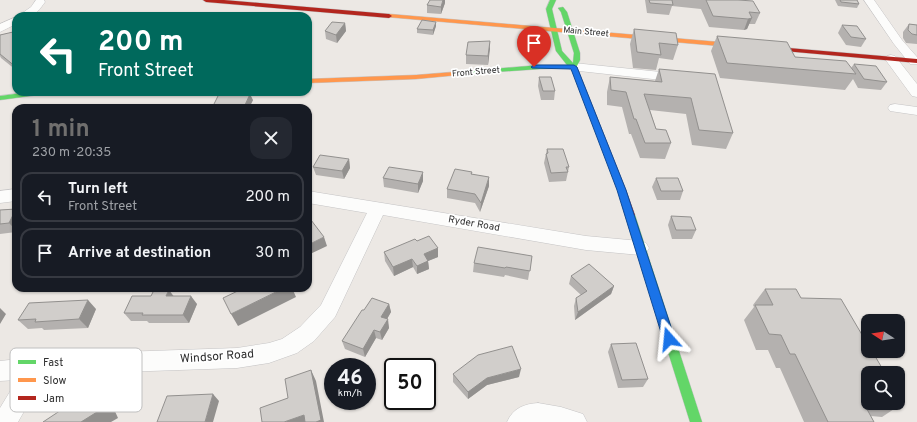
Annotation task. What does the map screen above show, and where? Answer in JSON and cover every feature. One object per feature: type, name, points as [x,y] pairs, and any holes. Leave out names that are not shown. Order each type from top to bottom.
[{"type":"main road","name":"Main Street","points":[[206,0],[570,30],[916,61]]},
{"type":"main road","points":[[574,67],[577,60],[577,53],[570,30],[563,9],[553,1],[549,9],[561,55],[574,67],[618,178],[696,422]]},
{"type":"main road","name":"Front Street","points":[[312,81],[416,77],[534,67],[574,67]]},
{"type":"main road","points":[[0,98],[15,96]]},
{"type":"street","points":[[869,0],[898,42],[916,61]]},
{"type":"street","points":[[29,12],[40,2]]},
{"type":"street","points":[[0,29],[12,22]]},
{"type":"street","points":[[891,59],[917,93]]},
{"type":"street","name":"Front Street","points":[[574,67],[691,80]]},
{"type":"street","points":[[895,108],[917,110]]},
{"type":"street","points":[[0,197],[12,196]]},
{"type":"street","name":"Ryder Road","points":[[312,198],[586,243],[640,248]]},
{"type":"street","name":"Windsor Road","points":[[142,361],[237,358],[269,353],[289,346],[307,334],[328,310],[378,208]]},
{"type":"street","name":"Windsor Road","points":[[0,371],[10,370]]},
{"type":"street","points":[[6,422],[12,412]]},
{"type":"street","points":[[519,422],[530,416],[545,416],[575,422]]},
{"type":"building","points":[[430,0],[443,0],[441,7],[427,5]]},
{"type":"building","points":[[649,0],[672,0],[673,5],[650,3]]},
{"type":"building","points":[[706,0],[753,1],[760,13],[749,12],[752,18],[748,19],[713,16]]},
{"type":"building","points":[[840,0],[857,0],[859,4],[841,2]]},
{"type":"building","points":[[422,20],[436,22],[433,30],[417,29]]},
{"type":"building","points":[[332,22],[345,23],[336,35],[325,31]]},
{"type":"building","points":[[909,24],[917,25],[917,35],[912,34],[908,30]]},
{"type":"building","points":[[842,25],[857,26],[866,39],[851,37]]},
{"type":"building","points":[[634,29],[676,33],[678,45],[659,43],[661,55],[637,52]]},
{"type":"building","points":[[12,32],[12,64],[0,54],[0,35]]},
{"type":"building","points":[[717,36],[787,42],[795,57],[846,61],[856,74],[727,63]]},
{"type":"building","points":[[490,41],[488,56],[466,55],[468,42]]},
{"type":"building","points":[[854,64],[876,66],[887,82],[864,79]]},
{"type":"building","points":[[659,69],[715,74],[733,133],[699,130],[691,98],[644,94],[656,129],[666,130],[671,143],[645,143],[636,119],[634,119],[626,92],[611,90],[610,77],[662,82]]},
{"type":"building","points":[[539,77],[551,77],[555,91],[543,91]]},
{"type":"building","points":[[218,96],[249,96],[245,104],[214,104]]},
{"type":"building","points":[[547,149],[563,149],[569,167],[566,167],[568,172],[551,173],[546,154],[548,153]]},
{"type":"building","points":[[320,155],[349,159],[342,171],[313,167]]},
{"type":"building","points":[[389,167],[423,172],[418,184],[383,178]]},
{"type":"building","points":[[455,169],[472,172],[471,174],[489,177],[481,203],[475,194],[447,189]]},
{"type":"building","points":[[656,178],[678,178],[683,191],[661,191]]},
{"type":"building","points":[[12,209],[12,217],[9,223],[0,224],[0,210]]},
{"type":"building","points":[[671,216],[691,217],[696,230],[676,230]]},
{"type":"building","points":[[312,221],[324,237],[312,243]]},
{"type":"building","points":[[429,236],[438,248],[424,254],[428,261],[417,266],[412,259],[393,267],[384,252],[415,239],[417,241]]},
{"type":"building","points":[[478,247],[532,256],[530,271],[474,263]]},
{"type":"building","points":[[589,264],[614,286],[578,312],[576,298],[587,291],[571,276]]},
{"type":"building","points":[[765,289],[796,289],[801,298],[841,299],[861,333],[861,358],[876,358],[881,366],[861,366],[861,410],[867,410],[874,422],[828,422],[795,354],[790,354],[781,335],[769,334],[755,305],[773,305]]},
{"type":"building","points":[[153,292],[168,292],[166,296],[191,296],[183,315],[142,315],[143,313],[124,313],[132,296],[151,296]]},
{"type":"building","points":[[236,292],[276,292],[231,314],[223,298]]},
{"type":"building","points":[[372,298],[389,304],[381,317],[388,319],[380,332],[374,330],[363,349],[342,341],[362,310],[364,310]]},
{"type":"building","points":[[88,300],[79,319],[35,322],[36,319],[18,320],[29,303]]},
{"type":"building","points":[[636,343],[648,379],[622,380],[611,344]]},
{"type":"building","points":[[512,346],[521,369],[487,378],[468,392],[453,374],[478,355]]},
{"type":"building","points":[[311,370],[321,420],[316,422],[305,422],[304,415],[284,422],[262,422],[260,408],[288,398],[285,379]]},
{"type":"building","points":[[213,394],[205,422],[157,422],[167,396]]},
{"type":"building","points":[[58,412],[97,412],[81,422],[43,422]]},
{"type":"traffic: fast","points":[[553,0],[549,9],[559,51],[566,61],[574,67]]},
{"type":"traffic: fast","points":[[561,8],[564,12],[577,53],[577,60],[574,67]]},
{"type":"traffic: fast","points":[[467,73],[540,67],[574,67]]},
{"type":"traffic: fast","points":[[0,98],[15,96]]},
{"type":"traffic: fast","points":[[630,215],[696,422]]},
{"type":"traffic: slow","points":[[389,16],[731,45]]},
{"type":"traffic: slow","points":[[312,81],[416,77],[467,73]]},
{"type":"traffic: jam","points":[[206,0],[389,16]]},
{"type":"traffic: jam","points":[[731,45],[917,61]]},
{"type":"traffic: jam","points":[[574,67],[622,190],[630,215]]},
{"type":"route","points":[[534,67],[574,67],[618,178],[669,339]]}]
